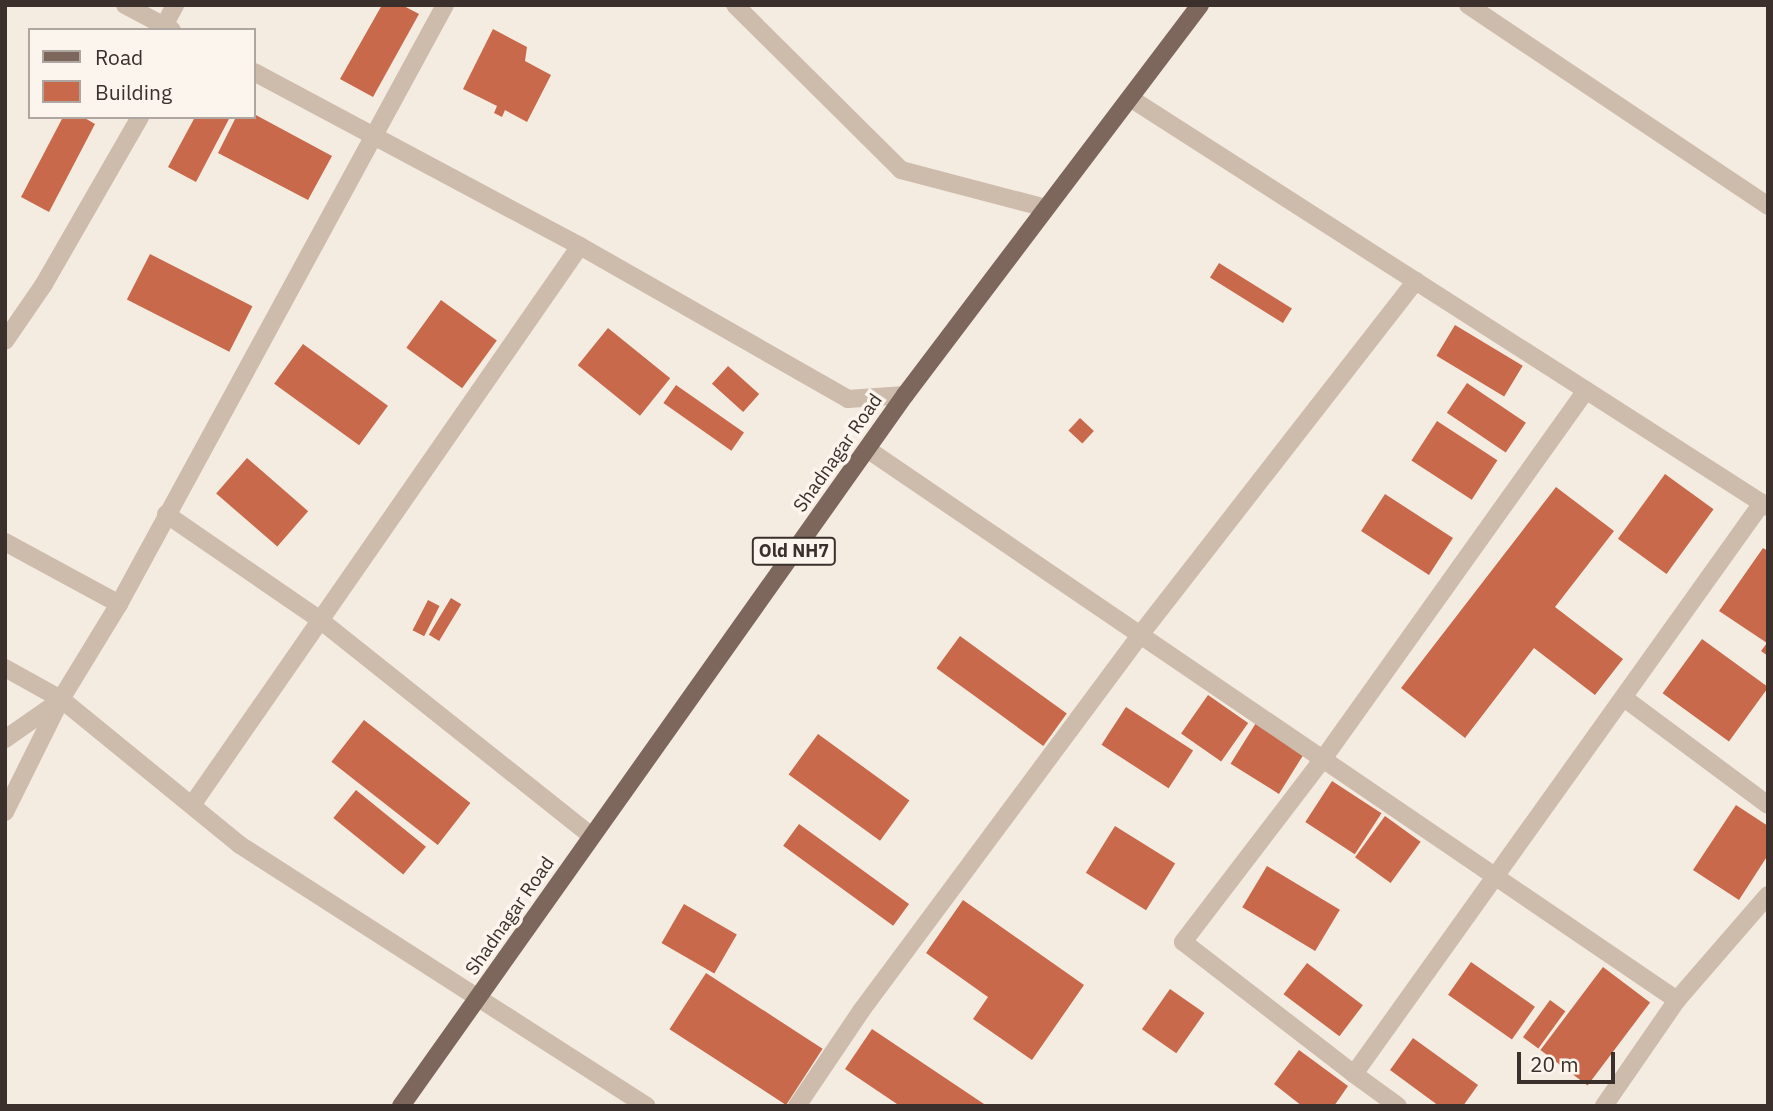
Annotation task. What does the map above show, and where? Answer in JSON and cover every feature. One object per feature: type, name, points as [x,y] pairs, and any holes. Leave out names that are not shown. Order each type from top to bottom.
[{"type":"main road","name":"Shadnagar Road","points":[[401,1106],[905,395],[1200,5]]},
{"type":"street","points":[[125,5],[168,28],[175,5]]},
{"type":"street","points":[[5,813],[61,699],[119,604],[445,5]]},
{"type":"street","points":[[735,5],[901,170],[1046,208]]},
{"type":"street","points":[[1468,5],[1768,206]]},
{"type":"street","points":[[256,73],[580,246],[848,399],[905,395]]},
{"type":"street","points":[[1130,97],[1765,505],[1354,1074]]},
{"type":"street","points":[[5,341],[44,284],[139,119]]},
{"type":"street","points":[[192,805],[580,246]]},
{"type":"street","points":[[797,1106],[861,1011],[1140,635],[1416,281]]},
{"type":"street","points":[[1398,1106],[1184,942],[1323,759],[1586,390]]},
{"type":"street","points":[[867,449],[1677,1000]]},
{"type":"street","points":[[166,514],[320,620],[592,836]]},
{"type":"street","points":[[5,542],[119,604]]},
{"type":"street","points":[[5,668],[61,699],[240,845],[647,1106]]},
{"type":"street","points":[[1624,698],[1768,805]]},
{"type":"street","points":[[5,739],[61,699]]},
{"type":"street","points":[[1604,1106],[1677,1000],[1768,895]]},
{"type":"building","points":[[382,5],[402,5],[419,14],[373,97],[340,79]]},
{"type":"building","points":[[493,29],[527,47],[525,61],[551,75],[527,122],[505,110],[502,117],[494,113],[497,106],[463,89]]},
{"type":"building","points":[[256,115],[332,156],[308,200],[218,153],[235,119],[256,119]]},
{"type":"building","points":[[62,119],[86,119],[95,124],[49,212],[21,197]]},
{"type":"building","points":[[194,119],[229,119],[196,182],[168,167]]},
{"type":"building","points":[[150,254],[252,306],[229,352],[127,299]]},
{"type":"building","points":[[1219,263],[1292,309],[1283,323],[1210,277]]},
{"type":"building","points":[[441,300],[497,341],[462,388],[406,348]]},
{"type":"building","points":[[1455,325],[1523,366],[1504,397],[1436,356]]},
{"type":"building","points":[[608,328],[670,378],[640,416],[578,365]]},
{"type":"building","points":[[303,344],[388,406],[359,445],[274,384]]},
{"type":"building","points":[[728,366],[759,394],[743,412],[712,384]]},
{"type":"building","points":[[1467,383],[1526,423],[1506,453],[1447,413]]},
{"type":"building","points":[[676,385],[744,433],[731,451],[663,403]]},
{"type":"building","points":[[1080,418],[1094,431],[1082,443],[1068,430]]},
{"type":"building","points":[[1437,421],[1497,460],[1472,500],[1411,460]]},
{"type":"building","points":[[247,458],[308,511],[277,547],[216,493]]},
{"type":"building","points":[[1665,474],[1714,509],[1667,574],[1618,539]]},
{"type":"building","points":[[1556,487],[1614,531],[1555,607],[1623,659],[1595,695],[1534,648],[1465,738],[1401,688]]},
{"type":"building","points":[[1385,494],[1453,538],[1429,575],[1361,531]]},
{"type":"building","points":[[1763,548],[1768,551],[1768,656],[1761,651],[1767,643],[1719,611]]},
{"type":"building","points":[[451,598],[461,604],[439,641],[429,635]]},
{"type":"building","points":[[428,600],[440,606],[424,636],[413,630]]},
{"type":"building","points":[[960,636],[1067,714],[1043,746],[936,668]]},
{"type":"building","points":[[1702,639],[1768,687],[1729,741],[1663,693]]},
{"type":"building","points":[[1208,695],[1248,723],[1221,762],[1181,734]]},
{"type":"building","points":[[1126,707],[1193,751],[1169,788],[1101,745]]},
{"type":"building","points":[[364,720],[470,803],[438,845],[331,762]]},
{"type":"building","points":[[1256,723],[1304,753],[1279,794],[1231,764]]},
{"type":"building","points":[[818,734],[909,800],[880,841],[789,774]]},
{"type":"building","points":[[1332,781],[1381,813],[1355,854],[1305,822]]},
{"type":"building","points":[[356,790],[426,847],[403,875],[333,818]]},
{"type":"building","points":[[1736,805],[1768,826],[1768,855],[1739,900],[1693,870]]},
{"type":"building","points":[[1385,816],[1421,842],[1391,883],[1355,857]]},
{"type":"building","points":[[799,824],[909,904],[893,926],[783,846]]},
{"type":"building","points":[[1115,826],[1175,864],[1146,910],[1086,873]]},
{"type":"building","points":[[1267,866],[1340,910],[1315,951],[1242,907]]},
{"type":"building","points":[[963,900],[1084,985],[1032,1060],[973,1019],[988,997],[926,953]]},
{"type":"building","points":[[684,904],[737,934],[714,973],[662,943]]},
{"type":"building","points":[[1471,962],[1535,1007],[1512,1040],[1448,995]]},
{"type":"building","points":[[1307,963],[1363,1005],[1339,1036],[1284,994]]},
{"type":"building","points":[[1603,967],[1650,1003],[1588,1086],[1540,1050]]},
{"type":"building","points":[[706,973],[823,1049],[786,1105],[670,1029]]},
{"type":"building","points":[[1170,989],[1204,1013],[1176,1053],[1142,1029]]},
{"type":"building","points":[[1550,1000],[1565,1011],[1538,1048],[1523,1037]]},
{"type":"building","points":[[872,1029],[987,1106],[900,1106],[845,1069]]},
{"type":"building","points":[[1413,1038],[1478,1085],[1463,1106],[1439,1106],[1390,1070]]},
{"type":"building","points":[[1299,1050],[1348,1086],[1334,1106],[1302,1106],[1274,1084]]}]
